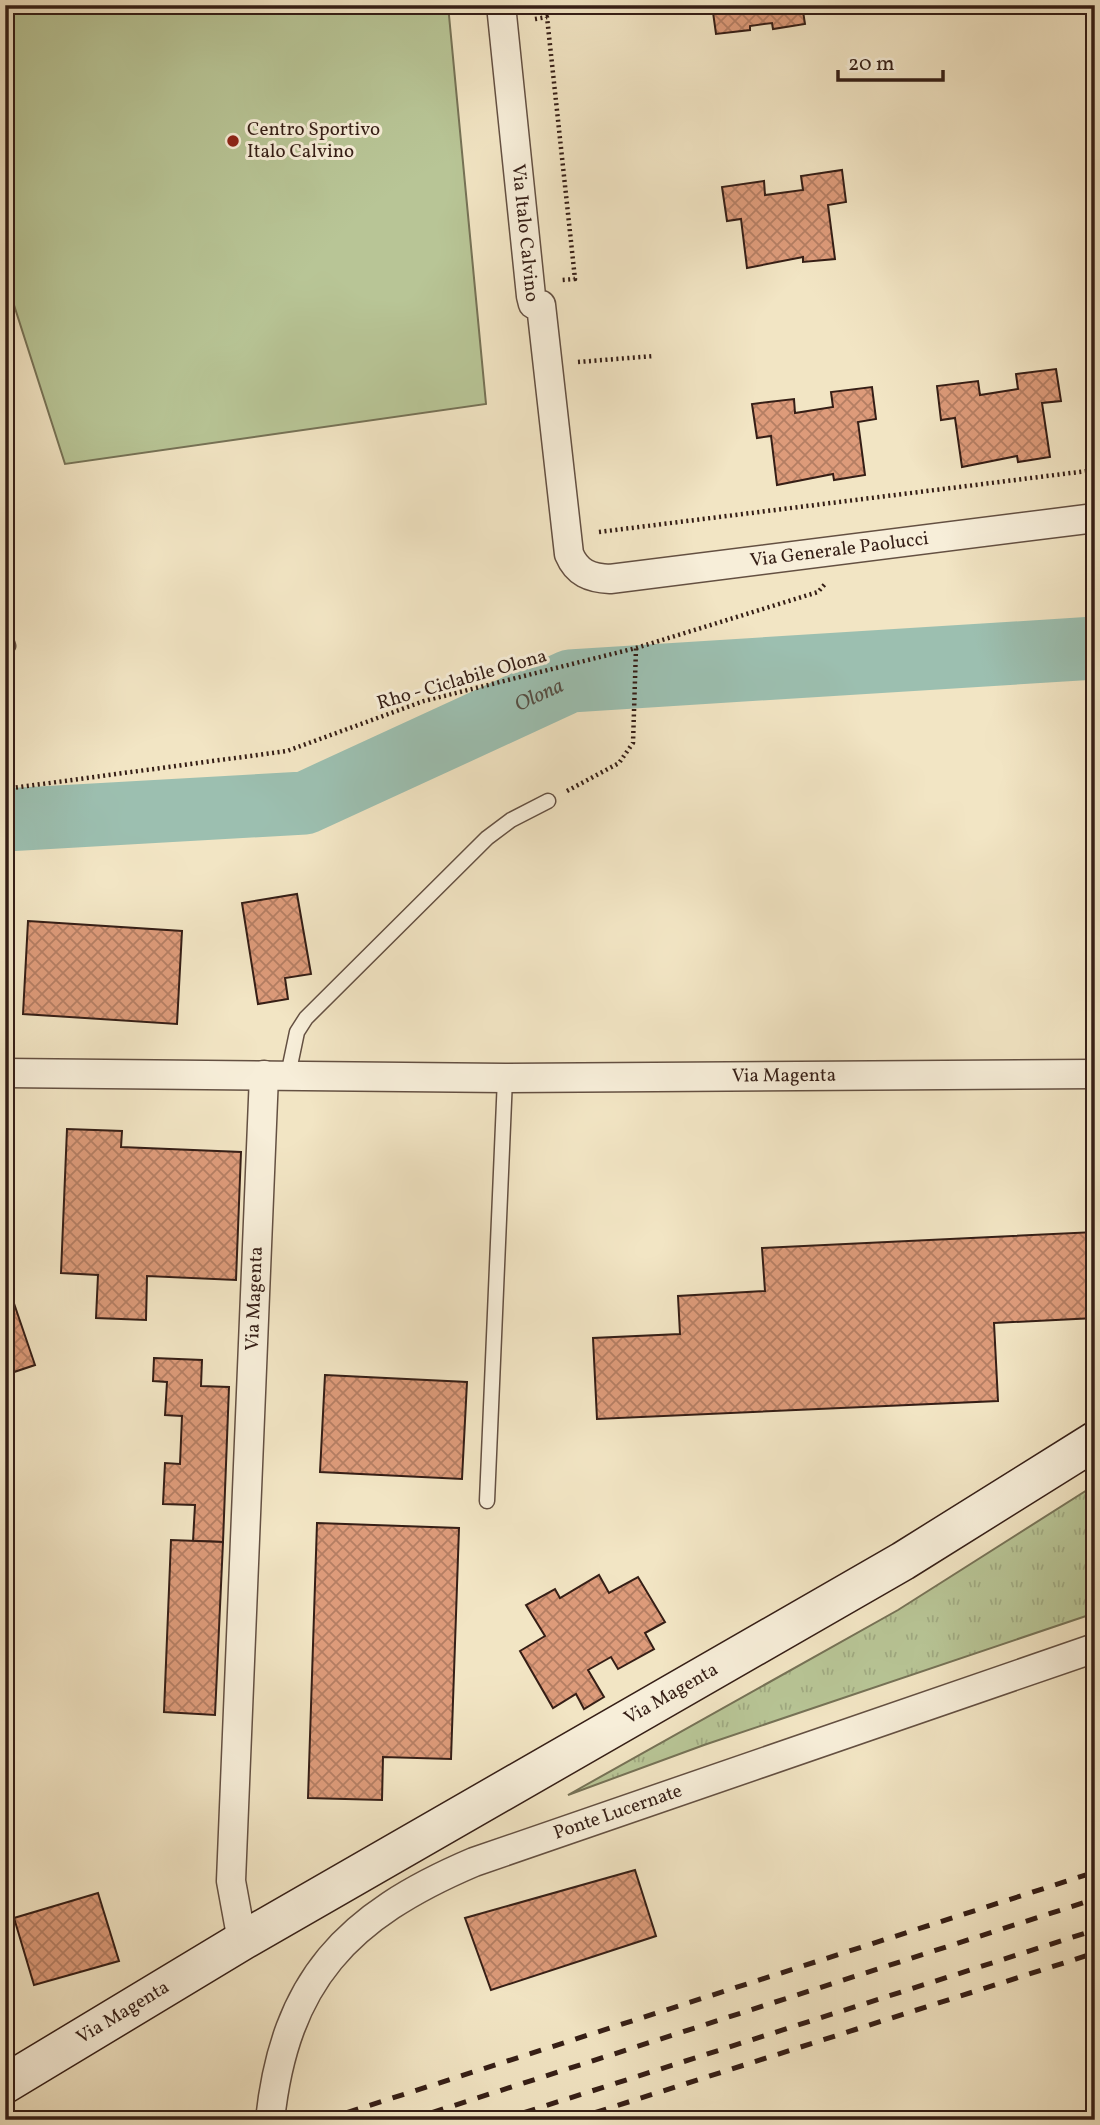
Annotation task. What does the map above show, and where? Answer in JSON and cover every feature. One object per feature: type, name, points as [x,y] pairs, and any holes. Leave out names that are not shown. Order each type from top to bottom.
[{"type":"street","name":"Via Italo Calvino","points":[[501,5],[531,296],[533,304],[541,305],[569,554],[583,573]]},
{"type":"street","name":"Via Generale Paolucci","points":[[583,573],[594,578],[610,579],[1095,518]]},
{"type":"street","name":"Via Magenta","points":[[5,1073],[505,1078],[1095,1074]]},
{"type":"street","name":"Via Magenta","points":[[242,1941],[231,1881],[276,1075]]},
{"type":"street","name":"Via Magenta","points":[[5,2084],[242,1941],[903,1560],[1095,1441]]},
{"type":"street","name":"Ponte Lucernate","points":[[270,2120],[276,2069],[291,2020],[331,1958],[358,1930],[421,1885],[474,1862],[1095,1648]]},
{"type":"lane","points":[[276,1075],[306,1018],[488,838],[511,820],[548,801]]},
{"type":"lane","points":[[487,1502],[505,1078]]},
{"type":"path","points":[[534,19],[547,17],[575,279],[561,280]]},
{"type":"path","points":[[548,366],[654,356]]},
{"type":"path","points":[[589,533],[1095,470]]},
{"type":"path","name":"Rho - Ciclabile Olona","points":[[5,789],[287,751],[424,701],[636,648],[818,592],[826,583],[824,552]]},
{"type":"path","points":[[548,801],[619,763],[633,743],[636,648]]},
{"type":"green space","name":"Centro Sportivo Italo Calvino","points":[[5,5],[448,5],[486,404],[65,464],[5,277]]},
{"type":"green space","points":[[1095,1485],[1095,1613],[704,1745],[568,1795],[898,1610]]},
{"type":"building","points":[[712,5],[802,5],[805,24],[773,29],[772,23],[750,26],[750,30],[716,34]]},
{"type":"building","points":[[905,5],[940,5],[940,8],[906,13]]},
{"type":"building","points":[[842,170],[846,202],[828,205],[835,259],[803,262],[803,257],[747,268],[741,219],[727,221],[722,187],[764,181],[765,195],[803,190],[801,176]]},
{"type":"building","points":[[1056,369],[1061,401],[1042,403],[1050,457],[1018,462],[1017,456],[962,467],[955,418],[941,420],[937,386],[978,381],[980,395],[1018,389],[1016,374]]},
{"type":"building","points":[[872,387],[876,419],[858,422],[865,475],[834,480],[833,474],[777,485],[771,436],[757,438],[752,404],[794,399],[795,413],[833,407],[831,392]]},
{"type":"building","points":[[297,894],[311,974],[285,978],[288,999],[258,1004],[242,903]]},
{"type":"building","points":[[28,921],[182,931],[177,1024],[23,1014]]},
{"type":"building","points":[[67,1129],[122,1131],[121,1147],[241,1152],[236,1280],[147,1276],[146,1320],[96,1318],[98,1275],[61,1273]]},
{"type":"building","points":[[1095,1232],[1095,1318],[994,1323],[998,1401],[597,1419],[593,1338],[680,1334],[678,1296],[765,1291],[762,1248]]},
{"type":"building","points":[[5,1277],[35,1365],[5,1375]]},
{"type":"building","points":[[154,1358],[202,1360],[201,1386],[229,1387],[223,1542],[193,1541],[195,1505],[163,1504],[165,1463],[180,1464],[182,1416],[165,1415],[167,1382],[153,1381]]},
{"type":"building","points":[[325,1375],[467,1382],[462,1479],[320,1472]]},
{"type":"building","points":[[317,1523],[459,1528],[451,1759],[383,1757],[382,1800],[308,1798]]},
{"type":"building","points":[[171,1540],[223,1542],[215,1715],[164,1712]]},
{"type":"building","points":[[599,1575],[609,1593],[638,1577],[665,1622],[645,1633],[654,1649],[618,1669],[611,1657],[588,1670],[604,1697],[584,1709],[576,1694],[553,1708],[520,1651],[545,1636],[526,1605],[555,1589],[560,1598]]},
{"type":"building","points":[[635,1870],[656,1936],[491,1990],[465,1918]]},
{"type":"building","points":[[98,1893],[119,1961],[34,1985],[14,1918]]},
{"type":"waterway","name":"Olona","points":[[5,820],[305,803],[570,681],[1095,648]]},
{"type":"railway","points":[[324,2120],[1095,1872]]},
{"type":"railway","points":[[409,2120],[1095,1899]]},
{"type":"railway","points":[[501,2120],[1095,1930]]},
{"type":"railway","points":[[572,2120],[1095,1953]]},
{"type":"place","name":"Centro Sportivo Italo Calvino","points":[[233,141]]}]
